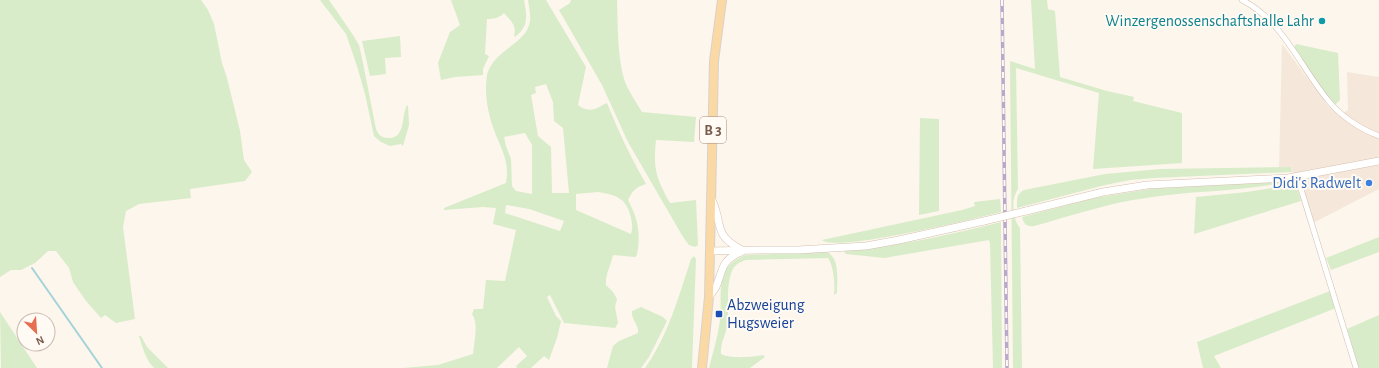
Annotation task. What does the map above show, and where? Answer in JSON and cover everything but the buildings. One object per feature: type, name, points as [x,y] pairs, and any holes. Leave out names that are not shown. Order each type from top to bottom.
[{"type":"main road","name":"B 3","points":[[702,368],[709,298],[714,61],[722,0]]},
{"type":"street","points":[[1242,0],[1253,6],[1271,22],[1328,100],[1356,124],[1379,136]]},
{"type":"street","points":[[710,251],[798,250],[866,246],[984,221],[1103,192],[1147,185],[1297,176],[1379,161]]},
{"type":"street","points":[[1297,176],[1356,368]]},
{"type":"street","points":[[712,200],[717,211],[719,228],[724,237],[744,251]]},
{"type":"street","points":[[709,298],[716,287],[722,267],[735,254],[744,251]]},
{"type":"shaded area","points":[[1282,44],[1328,106],[1339,116],[1348,110],[1347,72],[1379,77],[1379,189],[1309,225],[1291,167],[1279,167]]},
{"type":"green space","points":[[0,0],[201,0],[208,10],[214,24],[222,63],[240,131],[244,160],[252,172],[245,181],[190,189],[191,198],[139,204],[126,211],[123,227],[135,319],[116,323],[105,315],[101,318],[86,301],[73,282],[69,268],[56,251],[48,251],[35,263],[21,270],[11,270],[0,277]]},
{"type":"green space","points":[[320,0],[329,0],[359,45],[378,133],[383,137],[388,138],[398,135],[402,126],[405,110],[407,105],[408,106],[409,125],[403,146],[401,144],[390,146],[381,142],[374,136],[365,94],[346,34]]},
{"type":"green space","points":[[451,0],[524,0],[526,11],[525,25],[520,33],[515,37],[514,25],[504,13],[496,18],[487,19],[485,54],[489,56],[483,69],[483,75],[455,77],[441,80],[438,63],[450,32],[460,25]]},
{"type":"green space","points":[[528,0],[546,0],[586,67],[578,105],[585,109],[592,110],[607,103],[625,144],[646,184],[635,189],[628,200],[638,226],[639,240],[637,255],[635,257],[613,255],[606,278],[606,285],[617,299],[615,307],[618,323],[615,328],[564,323],[550,295],[547,297],[556,316],[561,321],[549,360],[544,356],[531,368],[517,368],[516,366],[527,356],[519,347],[497,368],[403,368],[438,365],[473,354],[476,328],[472,314],[474,309],[483,309],[486,280],[505,281],[516,230],[493,224],[496,208],[483,207],[444,210],[444,208],[506,183],[506,162],[488,110],[486,82],[490,66],[502,53],[517,42],[528,29],[530,14]],"holes":[[[546,84],[553,102],[554,121],[563,128],[569,193],[552,193],[551,147],[538,136],[531,95],[536,93],[535,87]],[[525,133],[532,145],[532,194],[516,191],[512,186],[511,159],[504,137]],[[598,192],[615,196],[620,199],[624,202],[629,211],[632,226],[631,234],[576,210],[576,194]],[[506,205],[529,209],[564,221],[560,231],[505,213]]]},
{"type":"green space","points":[[571,0],[617,0],[618,41],[622,73],[627,86],[642,112],[696,117],[694,142],[656,140],[655,158],[655,166],[661,187],[670,203],[696,200],[698,245],[695,247],[689,245],[683,237],[628,142],[602,85],[559,10],[570,3]]},
{"type":"green space","points":[[1031,0],[1047,0],[1048,9],[1055,11],[1060,77],[1107,91],[1134,97],[1133,101],[1182,113],[1182,163],[1093,169],[1099,93],[1016,68],[1018,189],[1014,198],[1013,208],[1015,219],[1020,228],[1022,368],[1013,368],[1010,61],[1035,69]]},
{"type":"green space","points":[[400,36],[401,57],[385,58],[386,74],[370,76],[362,41]]},
{"type":"green space","points":[[1296,44],[1338,53],[1340,100],[1335,105],[1325,94],[1294,48]]},
{"type":"green space","points":[[920,118],[939,119],[939,211],[919,215]]},
{"type":"green space","points":[[1291,167],[1292,172],[1130,180],[1017,208],[1018,195],[1024,190],[1105,174],[1160,169]]},
{"type":"green space","points":[[1291,179],[1291,181],[1273,185],[1164,195],[1132,200],[1104,206],[1034,226],[1029,226],[1026,224],[1022,217],[1094,198],[1156,188],[1261,183]]},
{"type":"green space","points":[[1296,184],[1301,201],[1194,234],[1196,197],[1247,192]]},
{"type":"green space","points":[[1000,199],[1001,212],[965,221],[907,233],[852,242],[832,243],[822,240],[962,210],[975,206],[974,202]]},
{"type":"green space","points":[[1001,222],[1002,368],[993,368],[989,240],[884,258],[846,254],[844,252],[924,240]]},
{"type":"green space","points":[[1379,237],[1379,252],[1331,270],[1326,258]]},
{"type":"green space","points":[[827,252],[834,259],[837,270],[837,293],[834,295],[834,276],[832,266],[828,258],[746,260],[736,265],[730,278],[728,291],[728,320],[721,347],[721,354],[736,357],[763,355],[765,357],[750,368],[709,368],[720,320],[722,282],[728,266],[746,255]]},
{"type":"green space","points":[[694,256],[696,259],[692,368],[645,368],[660,343],[677,301],[691,259]]},
{"type":"green space","points":[[1330,291],[1336,308],[1214,356],[1221,368],[1203,368],[1197,342]]},
{"type":"green space","points":[[641,307],[663,317],[667,321],[649,357],[641,368],[607,368],[613,346],[619,341],[638,333],[632,311]]},
{"type":"green space","points":[[0,312],[16,336],[16,352],[26,352],[37,368],[1,368]]},
{"type":"green space","points":[[1379,315],[1379,368],[1359,368],[1347,329]]},
{"type":"green space","points":[[139,336],[141,336],[147,347],[168,368],[154,368],[151,365],[146,357]]},
{"type":"waterway","points":[[32,268],[102,368]]},
{"type":"railway","points":[[1002,0],[1007,368]]},
{"type":"place","name":"Winzergenossenschaftshalle Lahr","points":[[1322,21]]},
{"type":"place","name":"Didi's Radwelt","points":[[1369,183]]},
{"type":"place","name":"Abzweigung Hugsweier","points":[[719,314]]}]
